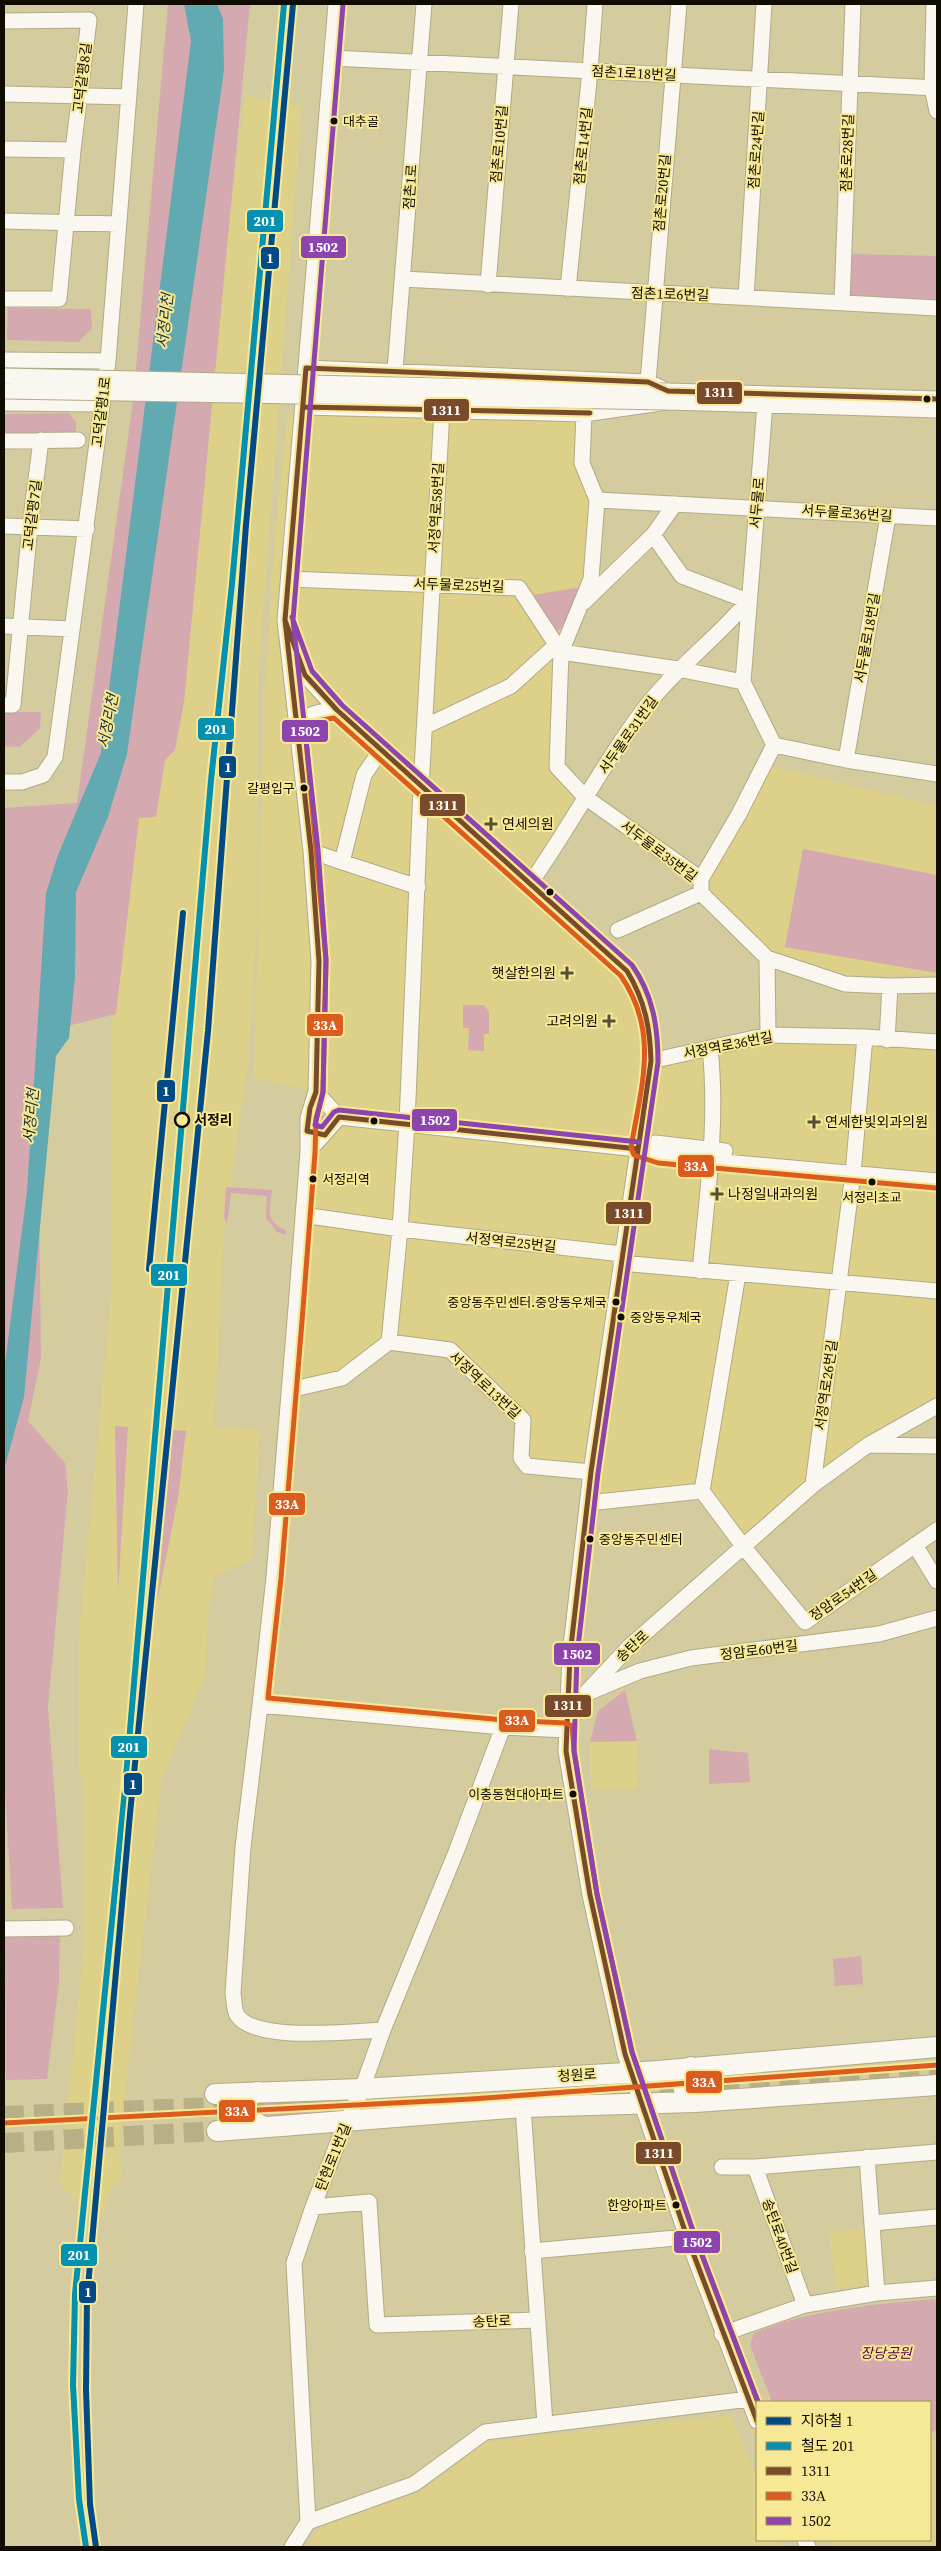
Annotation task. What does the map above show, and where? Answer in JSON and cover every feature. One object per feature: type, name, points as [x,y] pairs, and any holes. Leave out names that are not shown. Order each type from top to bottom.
[{"type":"main road","name":"청원로","points":[[215,2094],[362,2089],[631,2072],[937,2047]]},
{"type":"main road","points":[[691,2067],[683,2075],[682,2085],[686,2096],[695,2102]]},
{"type":"main road","points":[[217,2131],[262,2126],[523,2108],[695,2102],[937,2084]]},
{"type":"main road","points":[[257,2092],[243,2100],[240,2110],[250,2120],[262,2126]]},
{"type":"street","name":"고덕갈평1로","points":[[4,782],[22,782],[43,775],[55,758],[108,361],[136,4]]},
{"type":"street","points":[[336,4],[286,620],[311,852],[320,961],[316,1092],[310,1108],[289,1390],[260,1705],[242,1867],[233,1993],[237,2015],[248,2026],[272,2032],[383,2030]]},
{"type":"street","name":"점촌1로","points":[[394,370],[403,279],[418,62],[424,4]]},
{"type":"street","name":"점촌로10번길","points":[[488,285],[511,4]]},
{"type":"street","name":"점촌로14번길","points":[[568,289],[595,4]]},
{"type":"street","name":"점촌로20번길","points":[[648,382],[679,4]]},
{"type":"street","name":"점촌로24번길","points":[[746,297],[761,79],[764,4]]},
{"type":"street","name":"점촌로28번길","points":[[842,302],[853,4]]},
{"type":"street","points":[[934,4],[937,111]]},
{"type":"street","name":"고덕갈평8길","points":[[4,20],[89,20],[73,150],[59,299],[4,299]]},
{"type":"street","name":"점촌1로18번길","points":[[332,58],[935,88]]},
{"type":"street","points":[[4,94],[129,97]]},
{"type":"street","points":[[4,149],[73,150]]},
{"type":"street","points":[[4,221],[118,224]]},
{"type":"street","name":"점촌1로6번길","points":[[403,279],[937,308]]},
{"type":"street","points":[[4,365],[108,361]]},
{"type":"street","points":[[4,365],[668,396],[764,404],[937,410]]},
{"type":"street","points":[[4,365],[4,399]]},
{"type":"street","points":[[306,368],[394,370],[648,382],[668,396]]},
{"type":"street","points":[[303,408],[584,414],[668,396]]},
{"type":"street","points":[[4,399],[668,396],[937,398]]},
{"type":"street","points":[[4,399],[102,404]]},
{"type":"street","name":"서두물로","points":[[764,404],[743,682],[774,745]]},
{"type":"street","name":"서정역로58번길","points":[[407,1124],[421,788],[426,726],[442,410]]},
{"type":"street","name":"서두물로35번길","points":[[584,414],[582,463],[597,500],[591,579],[582,604],[558,649],[557,767],[585,796],[701,886],[767,958],[845,984],[890,986],[937,985]]},
{"type":"street","name":"고덕갈평7길","points":[[4,705],[13,705],[30,526],[41,440]]},
{"type":"street","points":[[4,441],[78,440]]},
{"type":"street","points":[[597,500],[756,506]]},
{"type":"street","name":"서두물로35번길","points":[[582,604],[654,535],[675,504]]},
{"type":"street","name":"서두물로36번길","points":[[756,506],[937,518]]},
{"type":"street","name":"서두물로18번길","points":[[846,760],[888,516]]},
{"type":"street","points":[[4,526],[87,529]]},
{"type":"street","points":[[654,535],[682,576],[748,601]]},
{"type":"street","name":"서두물로25번길","points":[[289,579],[519,588],[558,649]]},
{"type":"street","name":"서두물로31번길","points":[[529,885],[554,850],[585,796],[641,712],[678,669],[726,627],[748,601]]},
{"type":"street","points":[[260,1705],[503,1727],[566,1730],[570,1655],[591,1472],[651,1060],[650,1020],[643,995],[627,971],[421,788],[337,710],[305,676],[286,620]]},
{"type":"street","points":[[4,626],[72,629]]},
{"type":"street","points":[[426,726],[511,686],[558,649],[743,682]]},
{"type":"street","points":[[297,727],[308,716],[320,711],[337,710]]},
{"type":"street","points":[[618,930],[701,886],[774,745],[846,760],[937,774]]},
{"type":"street","points":[[342,862],[364,776],[380,750]]},
{"type":"street","points":[[311,852],[418,887]]},
{"type":"street","points":[[767,958],[768,1036]]},
{"type":"street","points":[[887,1040],[890,986]]},
{"type":"street","name":"서정역로36번길","points":[[651,1060],[768,1036],[937,1042]]},
{"type":"street","points":[[853,1169],[865,1038]]},
{"type":"street","points":[[700,1271],[711,1154],[712,1068],[710,1048]]},
{"type":"street","points":[[316,1092],[339,1117],[638,1148],[660,1156],[711,1154],[853,1169],[937,1181]]},
{"type":"street","points":[[308,1152],[339,1117]]},
{"type":"street","points":[[289,1390],[342,1378],[389,1342],[400,1230],[407,1124]]},
{"type":"street","points":[[308,1131],[325,1135]]},
{"type":"street","points":[[853,1169],[937,1171]]},
{"type":"street","name":"서정역로26번길","points":[[813,1485],[840,1284],[853,1169]]},
{"type":"street","name":"서정역로25번길","points":[[303,1216],[622,1259]]},
{"type":"street","points":[[622,1259],[700,1271],[937,1291]]},
{"type":"street","points":[[738,1274],[702,1491],[742,1546]]},
{"type":"street","name":"서정역로13번길","points":[[389,1342],[450,1350],[523,1420],[521,1458],[527,1466],[591,1472]]},
{"type":"street","name":"송탄로","points":[[756,2418],[722,2334],[631,2072],[589,1887],[566,1751],[566,1730],[584,1695],[629,1647],[742,1546],[813,1485],[868,1445],[937,1406]]},
{"type":"street","points":[[868,1445],[937,1446]]},
{"type":"street","points":[[588,1502],[702,1491]]},
{"type":"street","name":"정암로54번길","points":[[742,1546],[805,1622],[937,1530]]},
{"type":"street","points":[[914,1545],[937,1581]]},
{"type":"street","name":"정암로60번길","points":[[584,1695],[640,1671],[691,1658],[879,1634],[937,1618]]},
{"type":"street","name":"탄현로1번길","points":[[308,2522],[294,2263],[313,2207],[449,1870],[503,1727]]},
{"type":"street","points":[[4,1929],[66,1928]]},
{"type":"street","points":[[523,2108],[545,2424]]},
{"type":"street","points":[[722,2167],[755,2167],[937,2152]]},
{"type":"street","points":[[868,2157],[878,2293]]},
{"type":"street","name":"송탄로40번길","points":[[755,2167],[806,2305]]},
{"type":"street","name":"송탄로","points":[[313,2207],[369,2202],[377,2325],[537,2320]]},
{"type":"street","points":[[873,2223],[937,2217]]},
{"type":"street","points":[[532,2251],[687,2236]]},
{"type":"street","points":[[722,2334],[806,2305],[878,2293],[937,2288]]},
{"type":"street","points":[[292,2547],[308,2522],[414,2484],[485,2432],[749,2399]]},
{"type":"shaded area","points":[[245,95],[302,106],[257,691],[257,924],[248,1062],[224,1233],[214,1426],[260,1430],[252,1559],[214,1576],[208,1612],[206,1673],[161,1781],[119,2147],[122,2181],[113,2185],[99,2222],[60,2183],[83,1957],[83,1780],[79,1772],[79,1638],[112,1286],[112,1025],[121,913],[143,782],[185,586]]},
{"type":"shaded area","points":[[287,414],[584,414],[597,500],[591,579],[561,652],[557,767],[585,797],[529,885],[627,971],[652,1060],[768,1035],[937,1042],[937,1406],[868,1445],[743,1546],[702,1491],[588,1503],[591,1472],[527,1466],[523,1420],[450,1350],[389,1342],[342,1378],[289,1390],[315,1092],[254,1078],[264,703],[275,534]]},
{"type":"shaded area","points":[[772,766],[937,806],[937,975],[845,975],[775,954],[712,897],[711,879]]},
{"type":"shaded area","points":[[637,1741],[638,1789],[591,1790],[590,1742]]},
{"type":"shaded area","points":[[866,2228],[871,2276],[864,2285],[836,2289],[829,2233]]},
{"type":"shaded area","points":[[731,2415],[756,2477],[756,2541],[782,2541],[785,2547],[309,2547],[319,2527],[419,2493],[486,2442]]},
{"type":"shaded area","points":[[937,2439],[937,2547],[832,2547],[829,2541],[931,2541],[931,2441]]},
{"type":"green space","points":[[168,4],[250,4],[184,702],[175,750],[165,760],[156,817],[139,818],[116,1014],[47,1031],[39,1187],[41,1358],[28,1421],[65,1463],[68,1490],[48,1707],[63,1908],[12,1909],[4,1773],[4,808],[77,803],[133,402]]},
{"type":"green space","points":[[847,251],[853,254],[937,256],[937,304],[846,298]]},
{"type":"green space","points":[[8,308],[91,309],[92,329],[78,342],[7,340]]},
{"type":"green space","points":[[69,413],[76,422],[76,437],[5,438],[5,414]]},
{"type":"green space","points":[[582,587],[562,628],[551,634],[527,596]]},
{"type":"green space","points":[[4,712],[41,712],[40,728],[20,747],[4,746]]},
{"type":"green space","points":[[803,849],[937,875],[937,973],[785,947]]},
{"type":"green space","points":[[463,1005],[484,1005],[489,1012],[489,1034],[484,1034],[484,1051],[468,1050],[469,1028],[463,1028]]},
{"type":"green space","points":[[316,1115],[325,1116],[327,1121],[319,1130],[314,1128]]},
{"type":"green space","points":[[226,1187],[272,1190],[271,1219],[279,1227],[286,1230],[286,1235],[277,1232],[266,1218],[267,1196],[231,1193],[227,1224],[224,1218]]},
{"type":"green space","points":[[115,1426],[128,1427],[118,1593]]},
{"type":"green space","points":[[173,1430],[186,1431],[178,1498],[157,1603]]},
{"type":"green space","points":[[625,1690],[637,1741],[590,1742],[598,1711]]},
{"type":"green space","points":[[709,1749],[748,1753],[750,1782],[709,1784]]},
{"type":"green space","points":[[14,1928],[60,1929],[59,1983],[47,2079],[6,2080],[5,1937]]},
{"type":"green space","points":[[861,1956],[863,1984],[835,1986],[833,1959]]},
{"type":"green space","points":[[340,2097],[333,2104],[302,2114],[257,2116],[251,2109],[255,2102]]},
{"type":"green space","name":"장당공원","points":[[937,2299],[937,2430],[931,2433],[931,2401],[772,2401],[750,2345],[754,2333],[798,2318],[867,2306]]},
{"type":"water","name":"서정리천","points":[[184,4],[217,4],[223,19],[224,70],[127,754],[108,817],[76,892],[75,977],[69,1038],[56,1056],[24,1397],[4,1470],[4,1372],[27,1191],[46,893],[58,855],[101,753],[191,41]]},
{"type":"tunnel","points":[[600,2096],[937,2071]]},
{"type":"tunnel","points":[[4,2116],[214,2107],[359,2098]]},
{"type":"tunnel","points":[[4,2143],[217,2131]]},
{"type":"metro line","name":"1","points":[[96,2547],[90,2504],[86,2390],[87,2298],[130,1814],[208,1031],[246,525],[293,4]]},
{"type":"metro line","name":"1","points":[[149,1269],[183,913]]},
{"type":"rail line","name":"201","points":[[86,2547],[79,2499],[73,2385],[75,2294],[125,1789],[211,780],[232,584],[284,4]]},
{"type":"transit line","name":"1502","points":[[343,5],[293,620],[318,850],[326,960],[323,1092],[315,1125],[322,1127],[334,1112],[339,1110],[639,1142]]},
{"type":"transit line","name":"1311","points":[[638,1149],[339,1117],[325,1135],[307,1131],[310,1108],[316,1092],[319,961],[311,851],[285,620],[306,368],[648,382],[668,391],[937,399]]},
{"type":"transit line","name":"1311","points":[[303,407],[590,413]]},
{"type":"transit line","name":"1502","points":[[292,617],[312,671],[342,705],[632,965],[645,988],[653,1012],[657,1036],[658,1062],[598,1473],[577,1656],[574,1751],[597,1894],[632,2052],[694,2234],[758,2401]]},
{"type":"transit line","name":"1311","points":[[285,620],[305,675],[337,710],[627,971],[638,993],[645,1014],[651,1061],[591,1472],[570,1655],[566,1751],[590,1895],[625,2054],[687,2237],[756,2418]]},
{"type":"transit line","name":"33A","points":[[758,2401],[694,2234],[632,2052],[597,1894],[574,1750],[572,1726],[566,1723],[504,1720],[268,1698],[281,1578],[315,1153],[316,1119],[323,1092],[326,960],[305,729],[317,721],[334,718],[621,976],[633,997],[644,1039],[643,1081],[631,1148],[634,1155],[658,1163],[936,1188]]},
{"type":"transit line","name":"33A","points":[[4,2123],[471,2099],[937,2065]]},
{"type":"place","name":"대추골","points":[[334,121]]},
{"type":"place","name":"갈평입구","points":[[304,788]]},
{"type":"place","name":"연세의원","points":[[491,824]]},
{"type":"place","name":"햇살한의원","points":[[567,973]]},
{"type":"place","name":"고려의원","points":[[609,1021]]},
{"type":"place","name":"서정리","points":[[182,1120]]},
{"type":"place","name":"연세한빛외과의원","points":[[814,1122]]},
{"type":"place","name":"서정리역","points":[[313,1179]]},
{"type":"place","name":"서정리초교","points":[[872,1182]]},
{"type":"place","name":"나정일내과의원","points":[[717,1194]]},
{"type":"place","name":"중앙동주민센터.중앙동우체국","points":[[616,1302]]},
{"type":"place","name":"중앙동우체국","points":[[621,1317]]},
{"type":"place","name":"중앙동주민센터","points":[[590,1539]]},
{"type":"place","name":"이충동현대아파트","points":[[573,1794]]},
{"type":"place","name":"한양아파트","points":[[676,2205]]}]
